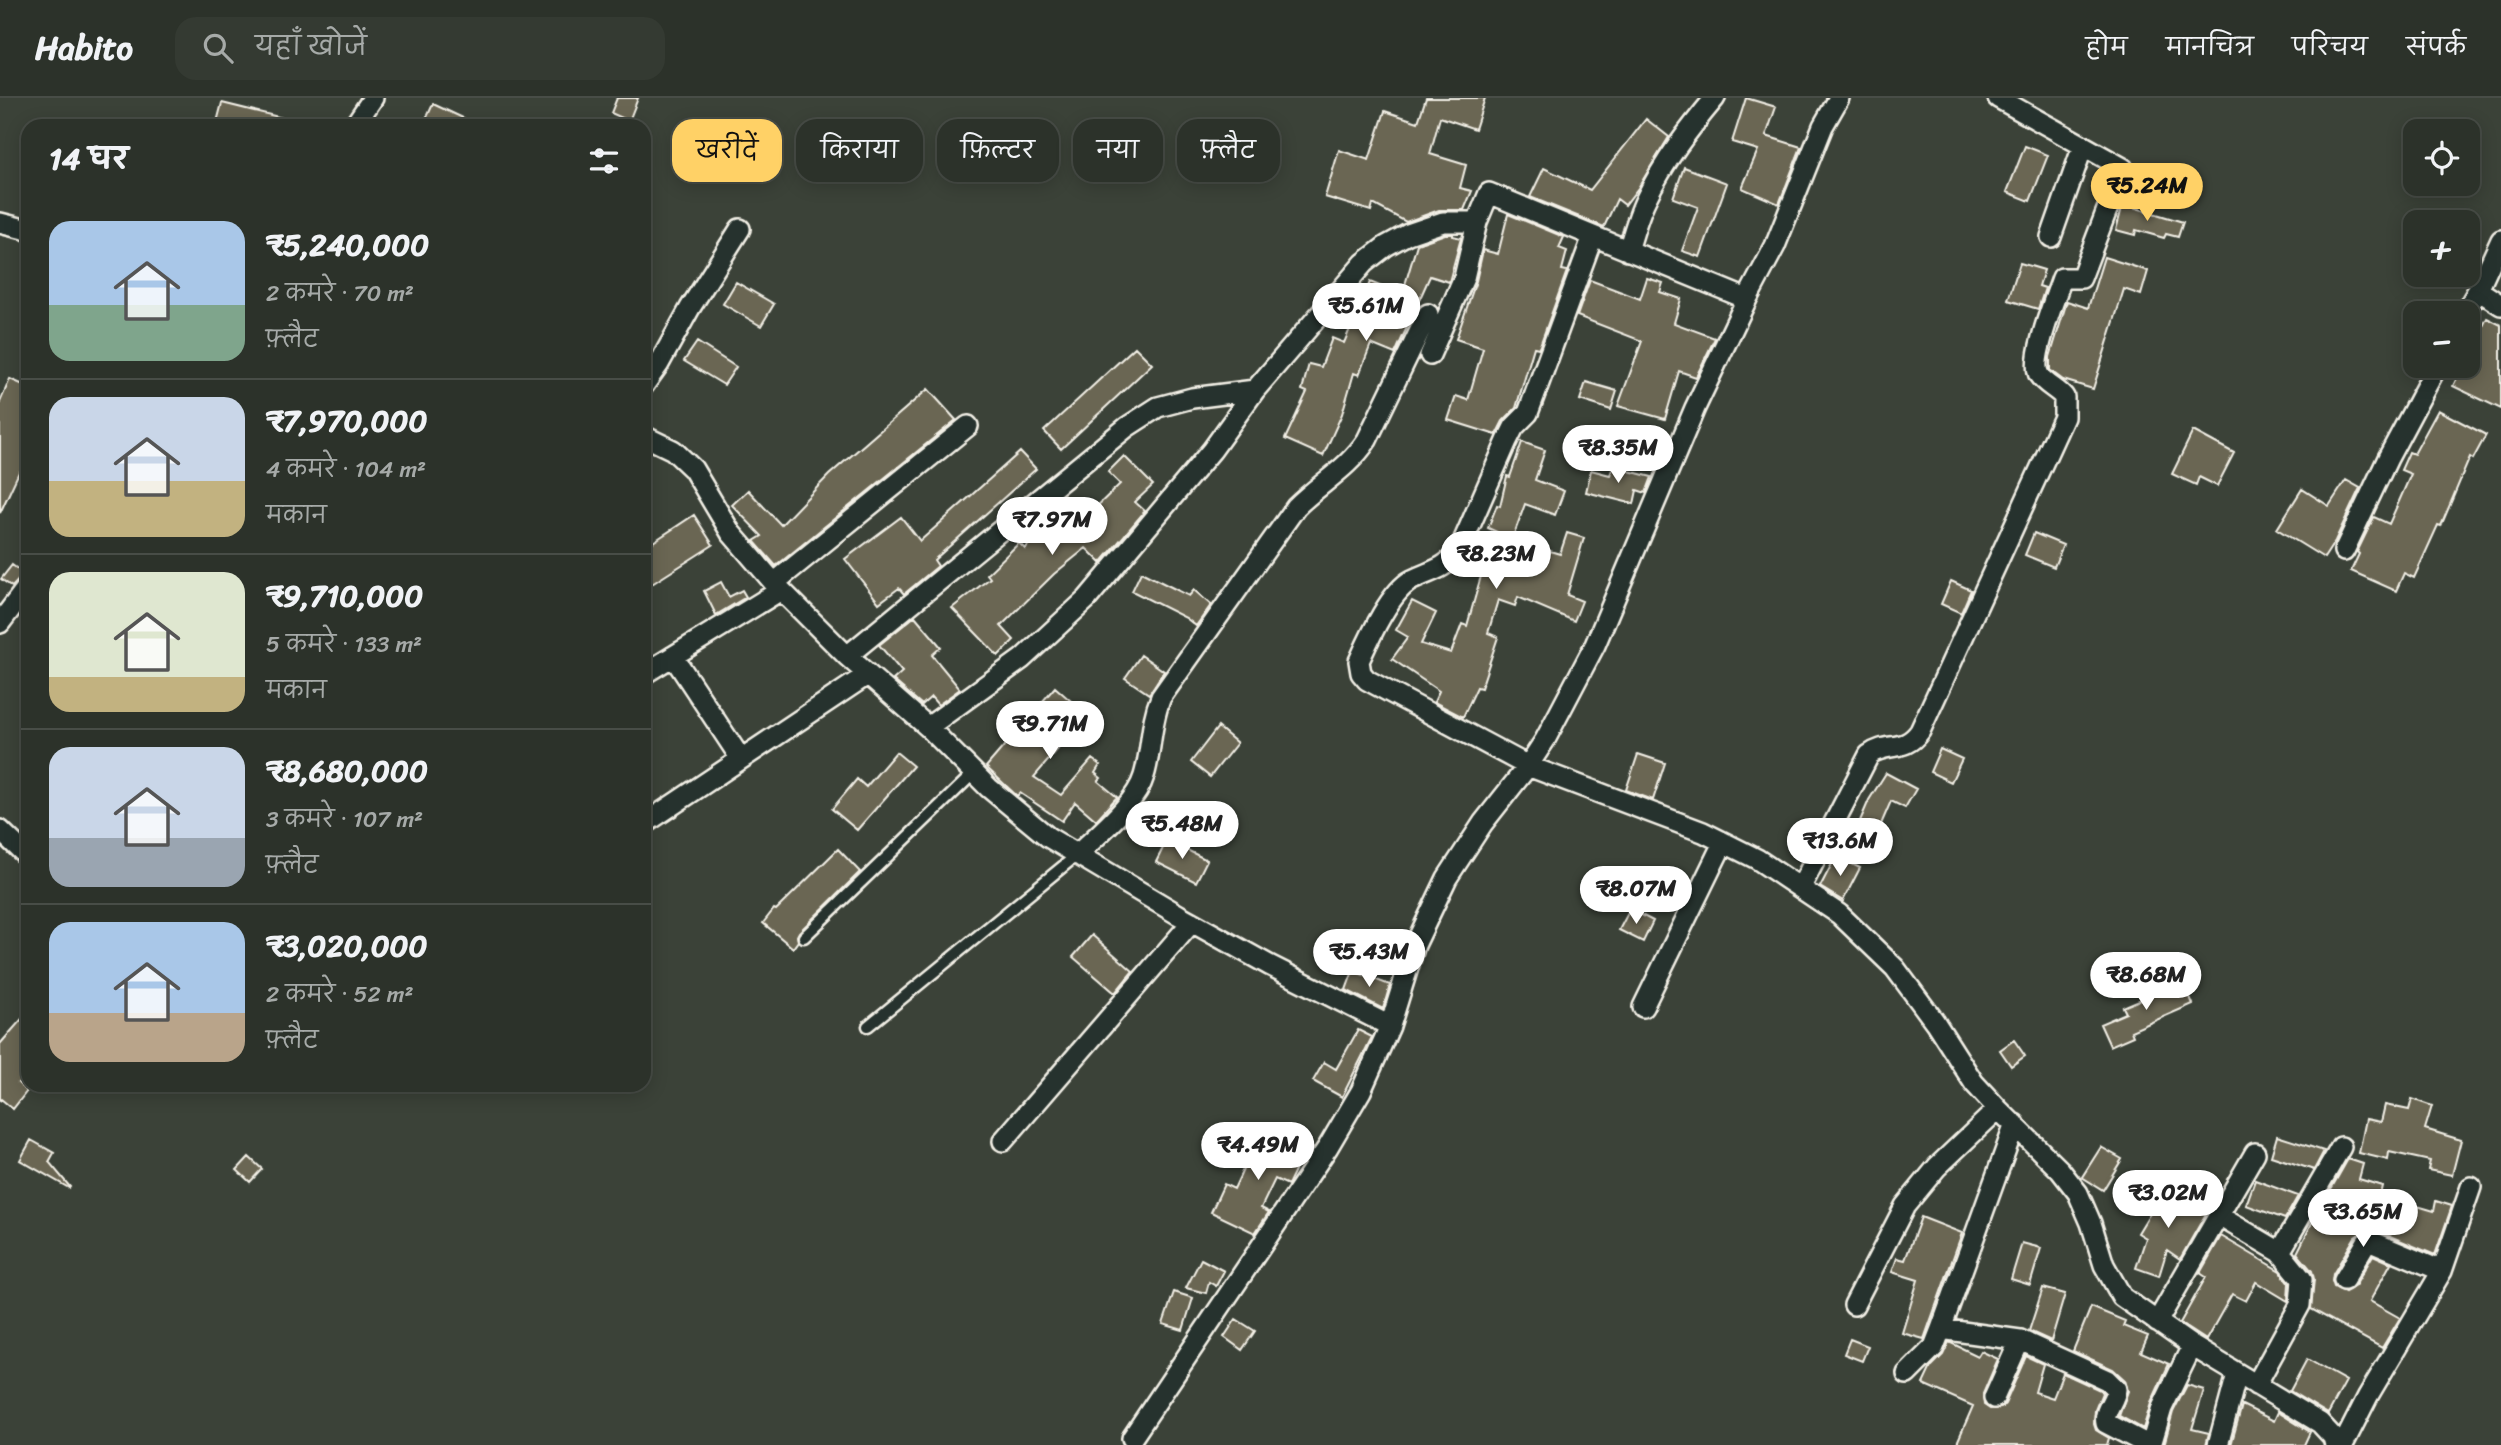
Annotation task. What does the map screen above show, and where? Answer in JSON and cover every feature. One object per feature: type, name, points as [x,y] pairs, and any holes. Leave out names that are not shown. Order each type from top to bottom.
[{"type":"street","points":[[359,119],[373,98]]},
{"type":"street","points":[[1628,251],[1645,201],[1663,167],[1691,127],[1716,98]]},
{"type":"street","points":[[1132,1438],[1328,1147],[1361,1091],[1390,1026],[1415,945],[1447,878],[1483,823],[1545,740],[1595,645],[1695,408],[1775,246],[1823,126],[1839,98]]},
{"type":"street","points":[[1801,887],[1869,755],[1877,749],[1903,745],[1913,740],[1920,731],[2063,417],[2064,397],[2036,368],[2039,351],[2062,278],[2081,278],[2123,168],[1998,98]]},
{"type":"street","points":[[2050,237],[2083,146]]},
{"type":"street","points":[[1430,355],[1464,278],[1477,222],[1489,193],[1747,299]]},
{"type":"street","points":[[928,727],[1022,660],[1087,599],[1197,469],[1255,390],[1364,263],[1408,233],[1443,222],[1477,222]]},
{"type":"street","points":[[0,223],[21,228]]},
{"type":"street","points":[[651,375],[740,229]]},
{"type":"street","points":[[1593,236],[1528,412],[1511,434],[1458,553],[1448,564],[1431,574],[1411,580],[1396,592],[1359,662],[1361,673],[1367,680],[1528,766],[1691,827],[1757,859],[1839,914],[1895,968],[1935,1022],[1974,1083],[2060,1170],[2078,1193],[2104,1265],[2122,1297],[2192,1346],[2320,1423],[2333,1437],[2335,1445]]},
{"type":"street","points":[[2471,301],[2501,240]]},
{"type":"street","points":[[2477,290],[2501,305]]},
{"type":"street","points":[[1077,855],[1131,800],[1143,779],[1154,715],[1161,696],[1296,507],[1317,487],[1339,473],[1361,449],[1428,314]]},
{"type":"street","points":[[2344,551],[2388,458],[2431,378]]},
{"type":"street","points":[[847,656],[1127,427],[1158,407],[1192,398],[1255,390]]},
{"type":"street","points":[[651,670],[778,586],[968,426]]},
{"type":"street","points":[[651,439],[673,450],[693,469],[731,533],[778,586],[847,656],[928,727],[989,789],[1048,837],[1269,965],[1390,1026]]},
{"type":"street","points":[[0,623],[21,595]]},
{"type":"street","points":[[673,656],[741,759]]},
{"type":"street","points":[[651,819],[867,675]]},
{"type":"street","points":[[0,830],[21,850]]},
{"type":"street","points":[[1643,1007],[1723,843]]},
{"type":"street","points":[[1003,1140],[1192,922]]},
{"type":"street","points":[[1854,1305],[1905,1206],[1937,1167],[1998,1109]]},
{"type":"street","points":[[1907,1374],[1934,1347],[2015,1124]]},
{"type":"street","points":[[2280,1252],[2341,1147]]},
{"type":"street","points":[[2157,1322],[2255,1153]]},
{"type":"street","points":[[2343,1445],[2368,1396],[2442,1271],[2471,1187]]},
{"type":"street","points":[[2219,1216],[2280,1252],[2302,1279],[2300,1305],[2256,1385]]},
{"type":"street","points":[[2344,1280],[2366,1243],[2373,1242],[2442,1271]]},
{"type":"street","points":[[1941,1329],[2020,1340],[2114,1384],[2115,1397],[2106,1411],[2106,1423],[2149,1445],[2162,1408],[2192,1346]]},
{"type":"street","points":[[1994,1398],[2020,1340]]},
{"type":"street","points":[[2218,1445],[2237,1374]]},
{"type":"lane","points":[[804,937],[974,773]]},
{"type":"lane","points":[[868,1026],[1077,855]]},
{"type":"building","points":[[617,98],[638,98],[630,119],[611,113]]},
{"type":"building","points":[[1426,98],[1485,98],[1475,129],[1440,117],[1430,154],[1466,165],[1460,188],[1472,191],[1464,210],[1439,210],[1406,222],[1373,204],[1371,211],[1325,197],[1339,150],[1369,160],[1385,111],[1418,122]]},
{"type":"building","points":[[1746,98],[1776,107],[1766,136],[1801,147],[1779,204],[1742,188],[1758,150],[1732,142]]},
{"type":"building","points":[[222,103],[287,119],[218,119]]},
{"type":"building","points":[[433,104],[465,119],[426,119]]},
{"type":"building","points":[[1646,119],[1669,137],[1625,205],[1617,199],[1604,227],[1530,197],[1544,168],[1590,190]]},
{"type":"building","points":[[2025,146],[2048,155],[2030,201],[2007,192]]},
{"type":"building","points":[[1684,167],[1727,183],[1700,257],[1682,251],[1698,207],[1673,198]]},
{"type":"building","points":[[2123,204],[2183,222],[2178,237],[2166,234],[2164,238],[2136,230],[2135,235],[2116,230]]},
{"type":"building","points":[[1508,214],[1564,237],[1559,248],[1567,251],[1562,270],[1567,271],[1539,348],[1534,347],[1516,408],[1503,421],[1496,435],[1448,420],[1456,396],[1468,400],[1483,348],[1456,339],[1476,281],[1483,250],[1498,254]]},
{"type":"building","points":[[1445,234],[1461,238],[1449,282],[1430,276],[1395,354],[1371,344],[1359,375],[1354,373],[1342,414],[1323,456],[1285,439],[1307,392],[1302,390],[1309,364],[1321,367],[1332,338],[1344,343],[1370,282],[1402,295],[1417,244]]},
{"type":"building","points":[[2104,257],[2148,271],[2141,295],[2124,289],[2093,389],[2063,380],[2050,370],[2050,357],[2067,301],[2088,308]]},
{"type":"building","points":[[2020,263],[2044,270],[2039,286],[2045,288],[2038,309],[2008,300]]},
{"type":"building","points":[[1647,278],[1663,283],[1660,292],[1681,299],[1674,323],[1715,338],[1696,377],[1679,371],[1665,419],[1618,406],[1642,341],[1577,316],[1590,280],[1640,299]]},
{"type":"building","points":[[736,282],[774,304],[761,326],[723,304]]},
{"type":"building","points":[[2487,318],[2501,325],[2501,409],[2453,386],[2457,378],[2480,378],[2480,332]]},
{"type":"building","points":[[697,342],[736,367],[724,385],[684,361]]},
{"type":"building","points":[[1135,347],[1152,364],[1061,449],[1044,431]]},
{"type":"building","points":[[10,379],[21,384],[21,473],[0,513],[0,402]]},
{"type":"building","points":[[1586,382],[1617,391],[1611,410],[1580,400]]},
{"type":"building","points":[[928,389],[956,420],[776,566],[754,541],[762,536],[732,505],[748,490],[781,525],[829,475]]},
{"type":"building","points":[[2438,410],[2486,435],[2473,459],[2470,457],[2441,526],[2438,525],[2414,578],[2404,573],[2396,591],[2351,571],[2374,517],[2389,524],[2411,474],[2401,470],[2409,452],[2414,454]]},
{"type":"building","points":[[2193,431],[2234,453],[2217,486],[2199,477],[2196,485],[2172,474]]},
{"type":"building","points":[[1522,442],[1545,450],[1535,480],[1564,491],[1555,515],[1525,504],[1512,540],[1560,554],[1567,533],[1584,538],[1567,595],[1582,601],[1574,621],[1518,597],[1515,606],[1498,600],[1488,633],[1498,637],[1481,688],[1477,687],[1463,717],[1434,702],[1439,691],[1392,659],[1408,637],[1396,630],[1412,601],[1436,613],[1421,644],[1451,653],[1462,624],[1467,626],[1497,532],[1488,528],[1497,505],[1500,506],[1507,476],[1510,477]]},
{"type":"building","points":[[1020,452],[1036,469],[934,560],[938,566],[904,594],[899,588],[879,603],[845,559],[901,517],[920,541]]},
{"type":"building","points":[[1124,456],[1153,485],[1135,502],[1145,511],[1101,563],[1086,548],[1054,574],[1001,626],[1014,640],[998,656],[952,608],[990,578],[987,574],[1019,543],[1025,549],[1054,514],[1070,528],[1084,513],[1087,516],[1120,484],[1108,472]]},
{"type":"building","points":[[1613,467],[1652,477],[1646,493],[1637,490],[1634,504],[1586,492],[1591,470],[1610,475]]},
{"type":"building","points":[[2346,480],[2360,488],[2324,558],[2277,529],[2302,489],[2329,506]]},
{"type":"building","points":[[694,515],[713,545],[651,585],[651,543]]},
{"type":"building","points":[[2034,533],[2063,545],[2054,567],[2025,555]]},
{"type":"building","points":[[12,565],[21,572],[21,577],[12,587],[1,579]]},
{"type":"building","points":[[1141,572],[1189,596],[1194,590],[1211,605],[1196,626],[1186,618],[1132,591]]},
{"type":"building","points":[[1951,581],[1971,590],[1961,613],[1941,604]]},
{"type":"building","points":[[721,582],[729,597],[742,590],[746,597],[716,615],[704,591]]},
{"type":"building","points":[[915,616],[941,647],[932,655],[960,689],[938,705],[931,697],[922,705],[893,680],[902,672],[879,645]]},
{"type":"building","points":[[1141,655],[1164,671],[1149,694],[1125,678]]},
{"type":"building","points":[[1055,687],[1087,715],[1034,777],[1061,795],[1092,759],[1100,765],[1095,773],[1101,778],[1098,781],[1117,797],[1096,820],[1075,802],[1062,821],[1020,793],[1017,796],[986,767]]},
{"type":"building","points":[[1218,727],[1237,743],[1210,777],[1191,762]]},
{"type":"building","points":[[1940,749],[1962,759],[1951,782],[1930,772]]},
{"type":"building","points":[[896,752],[913,766],[857,830],[832,809],[857,779],[866,787]]},
{"type":"building","points":[[1638,754],[1665,763],[1653,800],[1626,790]]},
{"type":"building","points":[[1886,773],[1916,789],[1905,808],[1891,801],[1879,829],[1860,821]]},
{"type":"building","points":[[1167,840],[1207,860],[1196,882],[1156,862]]},
{"type":"building","points":[[838,849],[860,872],[799,932],[798,941],[793,948],[763,923],[774,909]]},
{"type":"building","points":[[1836,856],[1860,868],[1843,901],[1820,887]]},
{"type":"building","points":[[1630,909],[1653,921],[1643,942],[1619,930]]},
{"type":"building","points":[[1092,935],[1133,971],[1115,993],[1073,957]]},
{"type":"building","points":[[1353,971],[1390,985],[1383,1009],[1346,990]]},
{"type":"building","points":[[2183,981],[2193,1004],[2131,1031],[2133,1036],[2110,1046],[2100,1024],[2126,1013],[2123,1007]]},
{"type":"building","points":[[21,1020],[21,1080],[18,1083],[21,1092],[26,1092],[13,1109],[1,1099],[0,1101],[0,1044]]},
{"type":"building","points":[[1358,1030],[1372,1037],[1342,1097],[1313,1081],[1324,1062],[1336,1069]]},
{"type":"building","points":[[2014,1040],[2025,1056],[2011,1066],[2000,1050]]},
{"type":"building","points":[[2412,1099],[2432,1106],[2425,1129],[2461,1140],[2452,1175],[2428,1170],[2430,1161],[2389,1152],[2388,1160],[2359,1153],[2366,1119],[2381,1122],[2385,1105],[2409,1110]]},
{"type":"building","points":[[1261,1131],[1304,1151],[1288,1185],[1275,1179],[1261,1208],[1269,1212],[1255,1233],[1211,1212],[1224,1184],[1234,1189]]},
{"type":"building","points":[[2277,1136],[2324,1151],[2314,1170],[2271,1156]]},
{"type":"building","points":[[31,1140],[54,1153],[49,1162],[69,1188],[20,1160]]},
{"type":"building","points":[[2101,1147],[2122,1159],[2103,1190],[2082,1177]]},
{"type":"building","points":[[249,1157],[262,1169],[250,1182],[237,1170]]},
{"type":"building","points":[[2348,1159],[2363,1164],[2359,1179],[2382,1186],[2380,1195],[2434,1211],[2436,1201],[2452,1206],[2435,1255],[2378,1231],[2364,1231],[2355,1237],[2333,1274],[2334,1287],[2345,1292],[2355,1286],[2373,1255],[2391,1263],[2370,1301],[2400,1318],[2382,1348],[2311,1309],[2314,1279],[2312,1271],[2297,1253],[2321,1205],[2326,1207],[2331,1189]]},
{"type":"building","points":[[2255,1180],[2298,1196],[2285,1219],[2246,1205]]},
{"type":"building","points":[[2165,1188],[2207,1212],[2180,1259],[2167,1250],[2159,1276],[2136,1268],[2146,1238],[2138,1233]]},
{"type":"building","points":[[1921,1217],[1962,1233],[1924,1339],[1902,1333],[1918,1280],[1892,1272],[1897,1258],[1905,1260]]},
{"type":"building","points":[[2221,1236],[2280,1271],[2289,1283],[2288,1301],[2256,1282],[2246,1301],[2232,1294],[2206,1340],[2180,1323],[2206,1277],[2200,1273]]},
{"type":"building","points":[[2022,1243],[2041,1248],[2030,1285],[2011,1279]]},
{"type":"building","points":[[1201,1259],[1224,1271],[1216,1286],[1209,1282],[1206,1293],[1186,1288]]},
{"type":"building","points":[[2043,1288],[2065,1294],[2051,1341],[2029,1331]]},
{"type":"building","points":[[1174,1292],[1193,1298],[1183,1330],[1163,1324]]},
{"type":"building","points":[[2091,1307],[2125,1321],[2123,1326],[2148,1336],[2141,1352],[2169,1364],[2151,1403],[2143,1429],[2119,1416],[2128,1391],[2125,1380],[2113,1369],[2073,1351]]},
{"type":"building","points":[[1236,1319],[1255,1331],[1242,1350],[1224,1337]]},
{"type":"building","points":[[1850,1339],[1868,1346],[1862,1361],[1844,1354]]},
{"type":"building","points":[[1949,1342],[1978,1356],[1981,1351],[1998,1359],[1983,1394],[1984,1405],[1990,1409],[2001,1408],[2005,1404],[2026,1356],[2043,1364],[2035,1392],[2053,1398],[2063,1373],[2100,1390],[2102,1393],[2095,1410],[2094,1424],[2096,1430],[2109,1438],[2107,1445],[1956,1445],[1973,1406],[1923,1384],[1931,1367],[1943,1355]]},
{"type":"building","points":[[2307,1359],[2346,1381],[2328,1414],[2290,1391]]},
{"type":"building","points":[[2187,1385],[2204,1390],[2192,1429],[2209,1433],[2206,1445],[2164,1445],[2173,1412]]},
{"type":"building","points":[[2242,1405],[2274,1421],[2278,1412],[2310,1432],[2304,1445],[2231,1445]]}]
